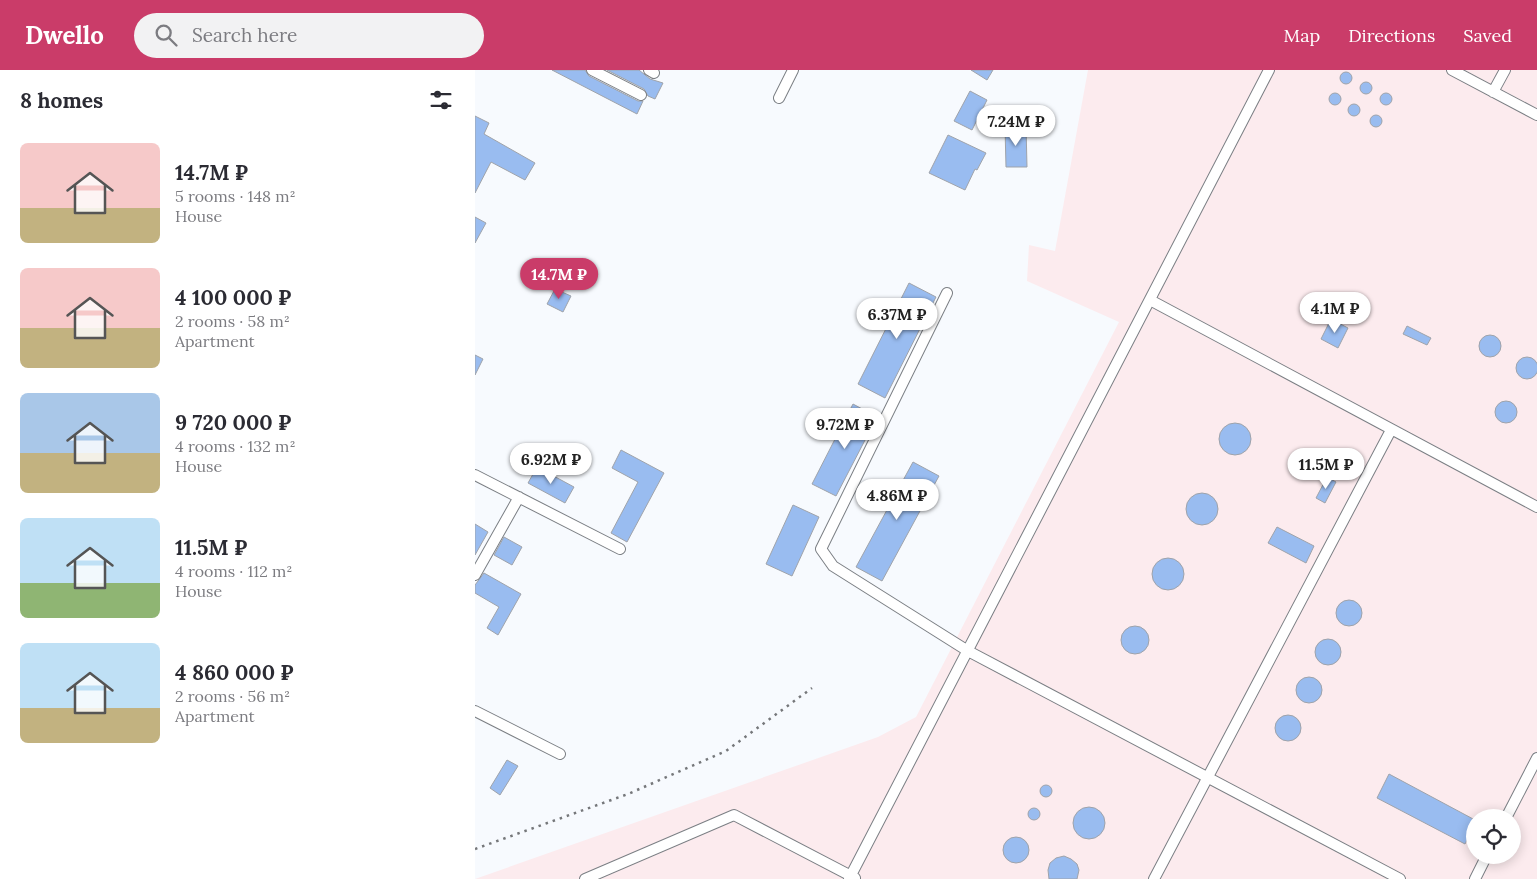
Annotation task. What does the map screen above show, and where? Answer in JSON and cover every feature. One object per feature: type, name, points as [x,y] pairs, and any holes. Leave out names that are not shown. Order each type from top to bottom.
[{"type":"street","points":[[592,70],[641,95]]},
{"type":"street","points":[[779,98],[793,70]]},
{"type":"street","points":[[585,879],[734,815],[852,878],[1269,70]]},
{"type":"street","points":[[1451,70],[1537,115]]},
{"type":"street","points":[[1493,92],[1505,70]]},
{"type":"street","points":[[947,293],[821,549],[833,566],[968,651],[1401,879]]},
{"type":"street","points":[[1150,300],[1537,507]]},
{"type":"street","points":[[1154,879],[1391,430]]},
{"type":"street","points":[[475,474],[620,549]]},
{"type":"street","points":[[475,575],[519,497]]},
{"type":"street","points":[[475,711],[560,754]]},
{"type":"street","points":[[1511,809],[1537,758]]},
{"type":"street","points":[[1475,879],[1482,864]]},
{"type":"shaded area","points":[[1088,70],[1537,70],[1537,879],[475,879],[878,737],[916,717],[1119,322],[1027,281],[1029,245],[1055,251]]},
{"type":"building","points":[[552,70],[585,70],[589,76],[638,101],[643,101],[637,114]]},
{"type":"building","points":[[607,70],[639,70],[650,79],[663,83],[655,99],[648,96],[644,89]]},
{"type":"building","points":[[971,70],[993,70],[987,80]]},
{"type":"building","points":[[1344,72],[1348,72],[1352,78],[1348,84],[1344,84],[1340,80],[1340,76]]},
{"type":"building","points":[[1364,82],[1368,82],[1372,88],[1368,94],[1364,94],[1360,90],[1360,86]]},
{"type":"building","points":[[970,91],[987,100],[972,130],[954,121]]},
{"type":"building","points":[[1333,93],[1337,93],[1341,99],[1337,105],[1333,105],[1329,101],[1329,97]]},
{"type":"building","points":[[1384,93],[1388,93],[1392,99],[1388,105],[1384,105],[1380,101],[1380,97]]},
{"type":"building","points":[[1352,104],[1356,104],[1360,110],[1356,116],[1352,116],[1348,112],[1348,108]]},
{"type":"building","points":[[1374,115],[1378,115],[1382,121],[1378,127],[1374,127],[1370,123],[1370,119]]},
{"type":"building","points":[[475,116],[489,123],[484,134],[535,163],[525,180],[491,162],[475,193]]},
{"type":"building","points":[[1026,126],[1027,167],[1006,167],[1005,127]]},
{"type":"building","points":[[948,135],[986,153],[977,170],[975,169],[965,190],[929,173]]},
{"type":"building","points":[[475,217],[486,223],[475,243]]},
{"type":"building","points":[[909,283],[936,297],[885,398],[858,384]]},
{"type":"building","points":[[555,289],[571,296],[563,312],[547,304]]},
{"type":"building","points":[[1331,319],[1348,328],[1338,348],[1321,339]]},
{"type":"building","points":[[1407,326],[1431,338],[1427,345],[1403,334]]},
{"type":"building","points":[[1490,335],[1498,338],[1501,346],[1498,354],[1490,357],[1482,354],[1479,346],[1482,338]]},
{"type":"building","points":[[475,355],[483,359],[475,375]]},
{"type":"building","points":[[1527,357],[1535,360],[1538,368],[1535,376],[1527,379],[1519,376],[1516,368],[1519,360]]},
{"type":"building","points":[[1506,401],[1514,404],[1517,412],[1514,420],[1506,423],[1498,420],[1495,412],[1498,404]]},
{"type":"building","points":[[853,404],[877,417],[836,496],[812,484]]},
{"type":"building","points":[[1235,423],[1246,428],[1251,439],[1246,450],[1235,455],[1224,450],[1219,439],[1224,428]]},
{"type":"building","points":[[621,450],[664,473],[627,542],[611,533],[638,482],[612,468]]},
{"type":"building","points":[[913,462],[939,476],[882,581],[856,567]]},
{"type":"building","points":[[537,467],[574,487],[565,503],[528,483]]},
{"type":"building","points":[[1327,477],[1336,482],[1325,503],[1316,498]]},
{"type":"building","points":[[1202,493],[1213,498],[1218,509],[1213,520],[1202,525],[1191,520],[1186,509],[1191,498]]},
{"type":"building","points":[[793,505],[819,517],[792,576],[766,564]]},
{"type":"building","points":[[475,524],[488,532],[475,555]]},
{"type":"building","points":[[1277,527],[1314,546],[1306,563],[1268,543]]},
{"type":"building","points":[[504,537],[522,547],[512,565],[494,555]]},
{"type":"building","points":[[1168,558],[1179,563],[1184,574],[1179,585],[1168,590],[1157,585],[1152,574],[1157,563]]},
{"type":"building","points":[[484,573],[521,594],[498,635],[487,628],[499,607],[475,593],[475,585]]},
{"type":"building","points":[[1349,600],[1358,604],[1362,613],[1358,622],[1349,626],[1340,622],[1336,613],[1340,604]]},
{"type":"building","points":[[1135,626],[1145,630],[1149,640],[1145,650],[1135,654],[1125,650],[1121,640],[1125,630]]},
{"type":"building","points":[[1328,639],[1337,643],[1341,652],[1337,661],[1328,665],[1319,661],[1315,652],[1319,643]]},
{"type":"building","points":[[1309,677],[1318,681],[1322,690],[1318,699],[1309,703],[1300,699],[1296,690],[1300,681]]},
{"type":"building","points":[[1288,715],[1297,719],[1301,728],[1297,737],[1288,741],[1279,737],[1275,728],[1279,719]]},
{"type":"building","points":[[507,760],[518,766],[500,795],[490,788]]},
{"type":"building","points":[[1389,774],[1466,815],[1466,842],[1465,844],[1377,798]]},
{"type":"building","points":[[1048,785],[1051,786],[1051,796],[1044,797],[1041,796],[1040,789],[1041,786]]},
{"type":"building","points":[[1089,807],[1100,812],[1105,823],[1100,834],[1089,839],[1078,834],[1073,823],[1078,812]]},
{"type":"building","points":[[1036,808],[1039,809],[1039,819],[1032,820],[1029,819],[1028,812],[1029,809]]},
{"type":"building","points":[[1016,837],[1025,841],[1029,850],[1025,859],[1016,863],[1007,859],[1003,850],[1007,841]]},
{"type":"building","points":[[1064,856],[1077,864],[1079,870],[1077,879],[1049,879],[1048,870],[1050,863],[1056,858]]},
{"type":"railway","points":[[475,849],[628,794],[726,751],[812,688]]}]
